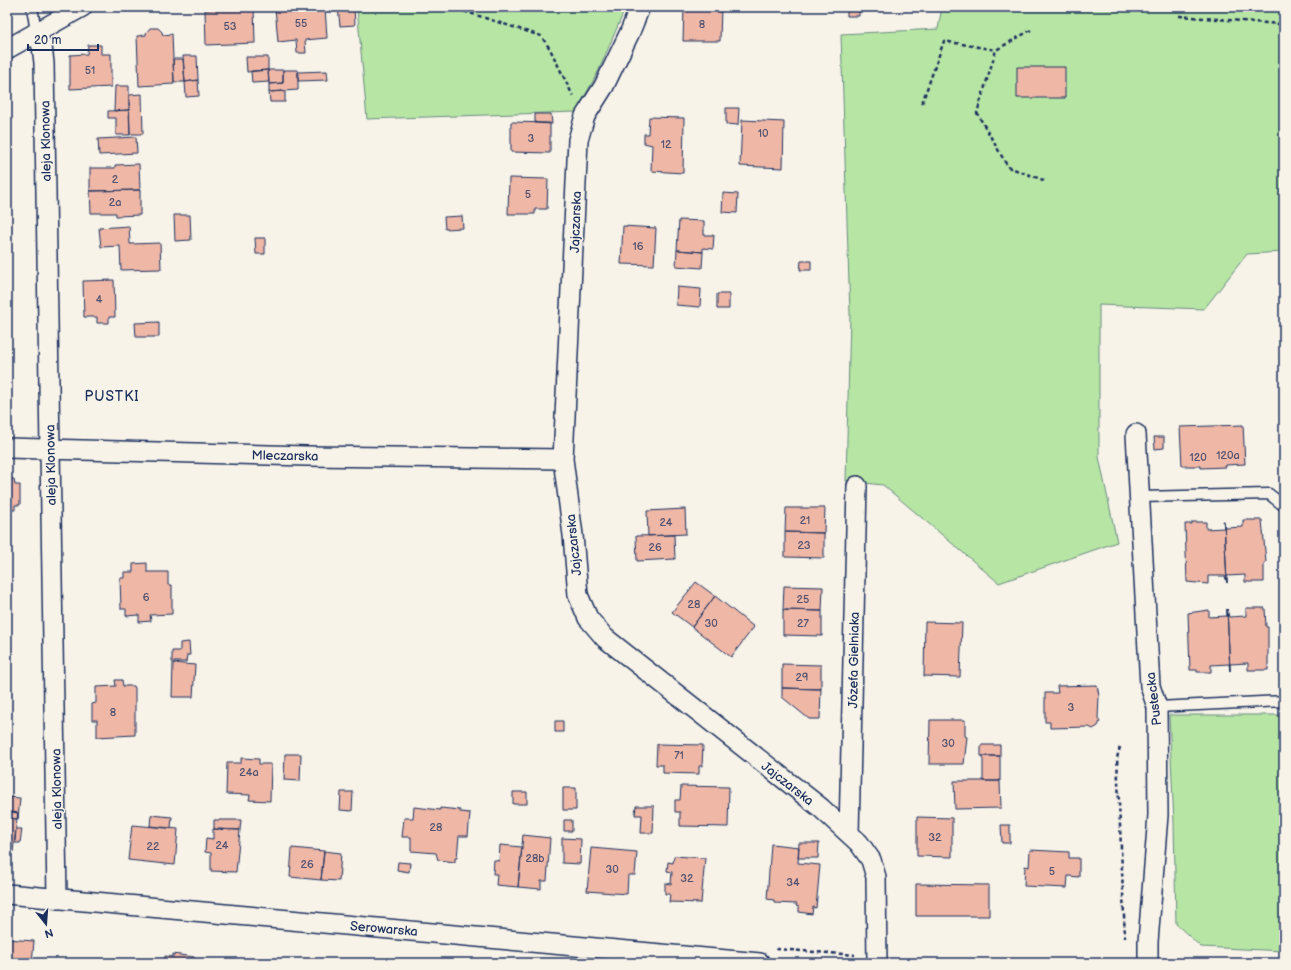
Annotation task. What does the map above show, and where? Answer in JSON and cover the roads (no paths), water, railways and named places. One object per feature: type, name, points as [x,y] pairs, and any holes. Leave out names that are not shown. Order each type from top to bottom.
[{"type":"street","points":[[7,49],[82,7]]},
{"type":"street","name":"Jajczarska","points":[[640,7],[630,32],[604,86],[584,116],[578,140],[563,459],[573,535],[578,595],[588,618],[605,638],[821,808],[849,833],[871,860],[876,877],[877,963]]},
{"type":"street","name":"aleja Klonowa","points":[[36,32],[42,46],[44,63],[57,899]]},
{"type":"street","name":"Pustecka","points":[[1136,434],[1150,686],[1157,707],[1158,814],[1148,942],[1148,963]]},
{"type":"street","name":"Mleczarska","points":[[7,448],[307,456],[563,459]]},
{"type":"street","name":"Józefa Gielniaka","points":[[849,833],[857,486]]},
{"type":"street","name":"Serowarska","points":[[7,894],[760,963]]},
{"type":"lane","points":[[32,7],[36,32]]},
{"type":"lane","points":[[1140,497],[1269,494],[1284,506]]},
{"type":"lane","points":[[1157,707],[1284,702]]},
{"type":"district","name":"PUSTKI","points":[[112,396]]}]
